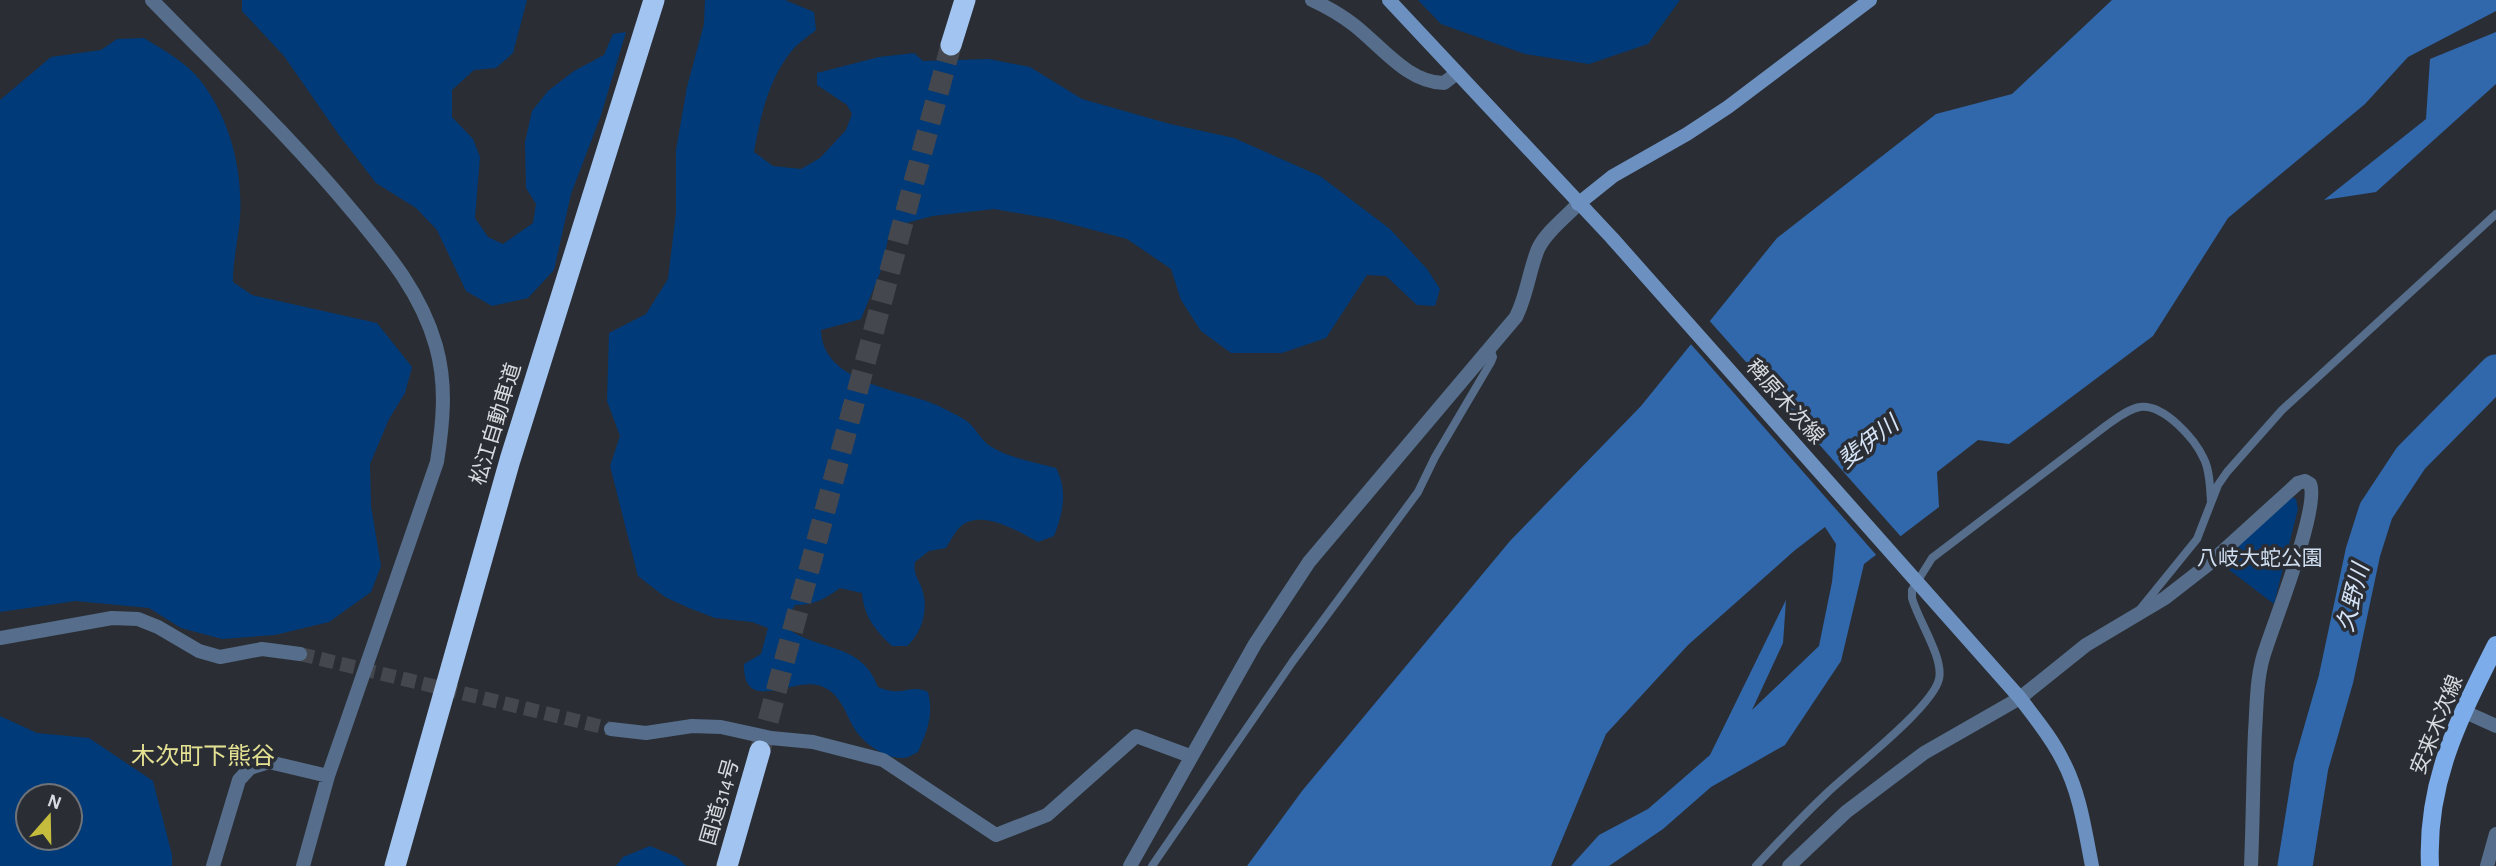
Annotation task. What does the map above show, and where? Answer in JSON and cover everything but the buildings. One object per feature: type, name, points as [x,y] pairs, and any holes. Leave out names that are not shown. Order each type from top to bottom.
[{"type":"highway","name":"松江自動車道","points":[[395,866],[510,460],[654,0]]},
{"type":"highway","points":[[951,45],[965,0]]},
{"type":"highway","name":"国道314号","points":[[727,866],[760,751]]},
{"type":"main road","name":"稗原木次線","points":[[1389,0],[1612,238],[2017,695],[2052,741],[2064,762],[2080,806],[2092,866]]},
{"type":"main road","points":[[1578,204],[1613,176],[1728,107],[1870,0]]},
{"type":"main road","name":"安来木次線","points":[[2430,866],[2429,836],[2434,795],[2445,757],[2463,711],[2496,645]]},
{"type":"street","points":[[152,0],[318,170],[399,267],[421,304],[436,346],[443,381],[443,424],[437,462],[328,776],[303,866]]},
{"type":"street","points":[[1312,0],[1343,16],[1409,72],[1425,80],[1444,83],[1457,73]]},
{"type":"street","points":[[1130,866],[1255,644],[1309,562],[1516,317],[1537,251],[1542,242],[1578,204]]},
{"type":"street","points":[[1789,866],[1846,812],[1924,753],[2017,695],[2086,645],[2165,598],[2210,563],[2298,483],[2305,481],[2313,491],[2308,517],[2281,607],[2264,651],[2258,682],[2251,866]]},
{"type":"street","points":[[0,638],[112,618],[138,619],[158,627],[199,651],[220,657],[262,649],[299,654]]},
{"type":"street","points":[[2463,711],[2496,726]]},
{"type":"street","points":[[611,729],[646,733],[692,726],[721,727],[771,738],[813,742],[883,760],[996,835],[1047,815],[1136,736],[1190,756]]},
{"type":"street","points":[[213,866],[239,780],[250,768],[269,762],[328,776]]},
{"type":"street","points":[[2487,866],[2496,834]]},
{"type":"lane","points":[[2134,616],[2197,539],[2211,502],[2227,472],[2282,410],[2496,214]]},
{"type":"lane","points":[[1152,866],[1293,661],[1418,492],[1435,457],[1491,362],[1493,357],[1490,348]]},
{"type":"lane","points":[[1756,866],[1828,792],[1903,724],[1937,684],[1940,677],[1938,662],[1912,598],[1912,590],[1932,558],[2107,425],[2136,408],[2154,408],[2164,412],[2189,439],[2206,461],[2211,502]]},
{"type":"green space","points":[[242,0],[527,0],[513,53],[496,68],[474,70],[452,90],[452,117],[473,139],[480,157],[475,218],[488,237],[503,244],[533,223],[536,204],[526,188],[525,142],[532,111],[548,91],[574,71],[604,55],[613,34],[626,32],[601,115],[571,194],[554,270],[528,298],[492,306],[466,291],[437,230],[416,208],[376,183],[284,56],[242,11]]},
{"type":"green space","points":[[705,0],[785,0],[814,12],[816,30],[790,53],[782,64],[762,113],[754,152],[773,166],[801,169],[820,158],[846,130],[852,114],[847,105],[817,85],[817,73],[879,57],[914,53],[923,61],[989,59],[1030,67],[1082,99],[1170,124],[1234,138],[1320,176],[1390,229],[1427,269],[1440,289],[1435,306],[1417,305],[1386,276],[1367,275],[1326,338],[1282,353],[1231,353],[1201,331],[1181,300],[1171,269],[1127,239],[1052,219],[994,209],[933,216],[891,227],[880,273],[861,319],[821,330],[825,348],[835,362],[866,382],[939,406],[968,422],[987,444],[1005,454],[1056,468],[1062,485],[1063,502],[1054,536],[1038,542],[998,523],[977,520],[967,522],[959,528],[946,548],[929,551],[915,562],[915,573],[925,605],[920,628],[907,646],[892,646],[880,634],[868,616],[862,593],[840,588],[819,601],[795,605],[789,615],[787,628],[799,636],[851,655],[862,662],[878,687],[893,691],[916,689],[928,692],[930,716],[918,752],[903,758],[889,756],[858,734],[841,704],[828,689],[810,684],[772,691],[752,688],[746,679],[744,664],[761,654],[768,628],[752,622],[715,618],[689,608],[665,597],[638,576],[610,466],[620,436],[607,401],[609,333],[646,314],[668,279],[676,213],[676,150],[687,87],[704,24]]},
{"type":"green space","points":[[1418,0],[1680,0],[1648,44],[1589,64],[1525,54],[1441,24]]},
{"type":"green space","points":[[144,38],[174,57],[200,80],[227,128],[237,163],[240,200],[233,282],[252,295],[377,323],[412,367],[405,393],[389,419],[370,464],[371,506],[381,566],[371,592],[329,622],[275,635],[222,639],[181,628],[149,608],[76,601],[0,612],[0,100],[51,57],[101,50],[117,39]]},
{"type":"green space","name":"八岐大蛇公園","points":[[2292,497],[2296,499],[2298,509],[2274,604],[2219,562]]},
{"type":"green space","points":[[0,716],[37,733],[89,738],[153,781],[172,855],[172,866],[0,866]]},
{"type":"green space","points":[[650,846],[677,857],[686,866],[616,866],[623,857]]},
{"type":"water","name":"斐伊川","points":[[2112,0],[2496,0],[2496,11],[2408,57],[2365,104],[2228,218],[2153,336],[2009,444],[1978,440],[1937,472],[1939,507],[1864,564],[1841,661],[1785,745],[1711,787],[1663,829],[1609,866],[1571,866],[1599,835],[1648,809],[1710,755],[1786,600],[1783,643],[1752,710],[1819,646],[1832,582],[1836,544],[1825,527],[1688,645],[1606,734],[1551,866],[1247,866],[1302,791],[1510,541],[1641,406],[1777,238],[1936,114],[2012,94]]},
{"type":"water","points":[[2496,32],[2496,84],[2376,192],[2324,200],[2426,119],[2430,59]]},
{"type":"pier","points":[[1707,318],[1903,539],[1878,557],[1689,342]]},
{"type":"waterway","name":"久野川","points":[[2295,866],[2311,766],[2336,679],[2363,552],[2376,511],[2411,458],[2496,372]]},
{"type":"tunnel","points":[[760,751],[951,45]]},
{"type":"tunnel","points":[[300,654],[611,729]]},
{"type":"district","name":"木次町下熊谷","points":[[203,757]]}]
